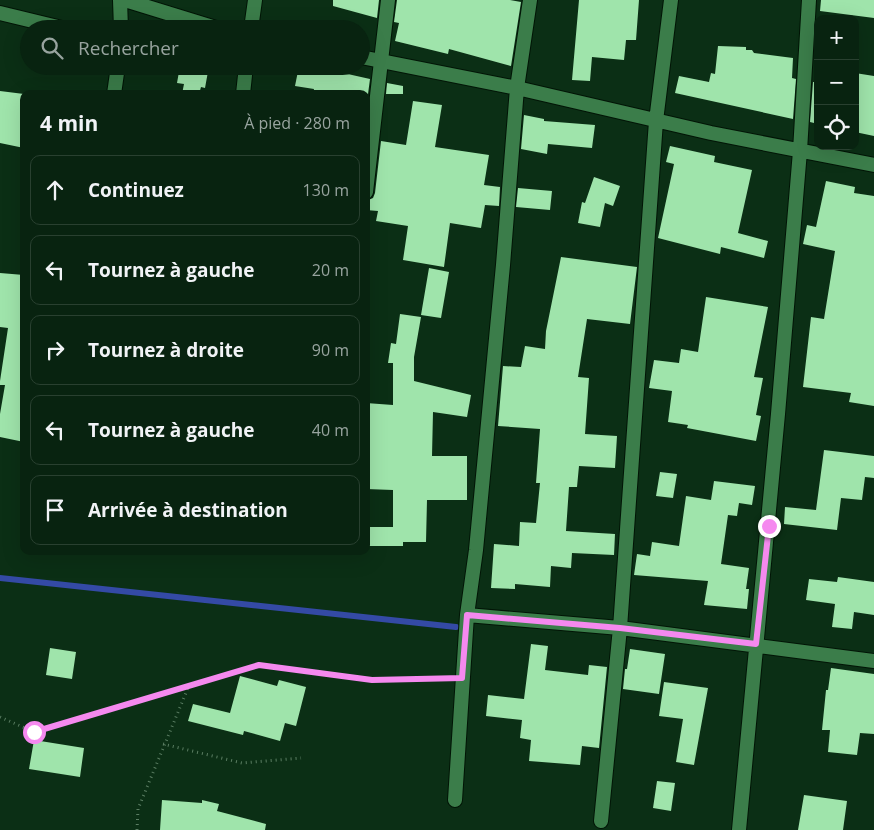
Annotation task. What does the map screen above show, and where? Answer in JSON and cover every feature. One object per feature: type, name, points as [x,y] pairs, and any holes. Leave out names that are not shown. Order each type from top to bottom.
[{"type":"street","points":[[120,0],[121,20]]},
{"type":"street","points":[[125,0],[190,20]]},
{"type":"street","points":[[252,20],[255,0]]},
{"type":"street","points":[[370,159],[388,0]]},
{"type":"street","points":[[455,800],[467,615],[476,550],[502,274],[517,88],[530,0]]},
{"type":"street","points":[[601,821],[620,628],[656,121],[670,0]]},
{"type":"street","points":[[739,830],[769,526],[800,151],[809,0]]},
{"type":"street","points":[[0,13],[29,20]]},
{"type":"street","points":[[370,58],[517,88],[656,121],[874,165]]},
{"type":"street","points":[[115,90],[117,75]]},
{"type":"street","points":[[243,90],[245,75]]},
{"type":"street","points":[[467,615],[620,628],[756,644],[874,661]]},
{"type":"path","points":[[0,717],[34,732],[259,665],[372,680],[462,678]]},
{"type":"path","points":[[137,830],[138,810],[163,744],[188,687]]},
{"type":"path","points":[[163,744],[242,763],[301,758]]},
{"type":"building","points":[[333,0],[379,0],[377,18],[333,6]]},
{"type":"building","points":[[397,0],[510,0],[521,2],[511,66],[449,49],[448,54],[395,41],[399,23],[394,22]]},
{"type":"building","points":[[579,0],[639,0],[636,40],[626,40],[624,60],[592,57],[590,81],[572,80]]},
{"type":"building","points":[[821,0],[874,0],[874,18],[820,11]]},
{"type":"building","points":[[718,46],[746,47],[746,50],[752,50],[754,53],[793,58],[792,78],[796,79],[793,119],[675,93],[679,76],[709,82],[711,73],[715,74]]},
{"type":"building","points":[[859,74],[874,76],[874,136],[859,133]]},
{"type":"building","points":[[178,75],[207,75],[205,88],[201,87],[200,90],[183,90],[184,84],[177,83]]},
{"type":"building","points":[[297,75],[352,75],[370,79],[369,90],[314,90],[295,86]]},
{"type":"building","points":[[813,82],[814,82],[814,123],[810,122]]},
{"type":"building","points":[[387,83],[403,86],[403,94],[386,94]]},
{"type":"building","points":[[0,91],[20,94],[20,147],[0,143]]},
{"type":"building","points":[[413,101],[442,105],[435,147],[489,155],[484,185],[500,187],[499,206],[485,205],[481,228],[450,223],[444,267],[403,260],[408,226],[376,221],[378,211],[370,210],[370,199],[373,198],[375,193],[381,141],[406,145]]},
{"type":"building","points":[[524,115],[544,119],[544,121],[595,125],[592,148],[548,144],[547,154],[521,149]]},
{"type":"building","points":[[670,146],[715,156],[714,162],[752,170],[738,233],[768,241],[764,258],[721,247],[720,254],[658,238],[674,164],[666,162]]},
{"type":"building","points":[[594,177],[620,186],[613,206],[605,203],[600,227],[578,223],[582,202],[585,203]]},
{"type":"building","points":[[826,181],[855,187],[854,193],[874,196],[874,406],[849,402],[851,393],[803,387],[811,317],[824,319],[835,251],[803,244],[807,225],[816,227]]},
{"type":"building","points":[[518,188],[552,191],[550,210],[516,207]]},
{"type":"building","points":[[561,257],[637,267],[630,324],[587,319],[578,377],[589,378],[585,434],[617,436],[615,468],[579,466],[577,487],[569,487],[566,531],[615,534],[614,555],[572,553],[571,568],[551,566],[550,587],[515,584],[515,589],[491,588],[494,544],[519,546],[520,522],[536,523],[540,483],[536,483],[540,429],[498,426],[503,366],[521,367],[525,346],[545,349],[546,331]]},
{"type":"building","points":[[429,268],[449,272],[441,318],[421,315]]},
{"type":"building","points":[[0,273],[20,275],[20,441],[0,437],[0,414],[5,385],[0,385],[0,381],[8,328],[0,327]]},
{"type":"building","points":[[706,297],[768,307],[754,377],[763,378],[756,415],[761,416],[756,441],[687,428],[688,425],[668,422],[672,391],[649,388],[654,360],[679,363],[681,349],[698,352]]},
{"type":"building","points":[[400,314],[421,317],[414,357],[414,381],[471,395],[467,417],[433,412],[432,456],[467,456],[467,500],[427,500],[426,542],[403,542],[403,546],[370,546],[370,527],[393,527],[393,490],[370,489],[370,403],[393,405],[393,363],[388,363],[391,343],[396,344]]},
{"type":"building","points":[[824,450],[874,456],[874,478],[865,477],[862,500],[841,498],[837,530],[784,524],[785,507],[816,510]]},
{"type":"building","points":[[660,472],[677,474],[673,498],[656,496]]},
{"type":"building","points":[[714,481],[755,486],[752,505],[739,503],[737,516],[728,515],[721,564],[749,568],[746,589],[749,589],[747,609],[704,605],[708,581],[634,575],[637,554],[650,556],[652,542],[679,546],[686,496],[711,500]]},
{"type":"building","points":[[838,577],[874,582],[874,615],[854,612],[852,629],[832,627],[835,604],[806,600],[809,579],[837,582]]},
{"type":"building","points":[[531,644],[548,646],[545,670],[588,675],[589,665],[607,667],[599,748],[582,746],[580,765],[529,761],[531,740],[520,738],[522,720],[486,716],[488,695],[524,699]]},
{"type":"building","points":[[50,648],[76,652],[72,679],[46,675]]},
{"type":"building","points":[[630,649],[665,654],[659,694],[623,689]]},
{"type":"building","points":[[831,668],[874,674],[874,734],[860,733],[857,755],[828,752],[830,730],[822,730],[826,690],[828,690]]},
{"type":"building","points":[[240,676],[277,686],[279,680],[306,687],[296,726],[285,723],[280,741],[244,731],[243,735],[188,721],[193,704],[230,713]]},
{"type":"building","points":[[664,682],[708,688],[694,765],[676,762],[683,719],[659,716]]},
{"type":"building","points":[[34,740],[84,748],[80,777],[29,769]]},
{"type":"building","points":[[657,781],[675,783],[671,811],[653,808]]},
{"type":"building","points":[[804,795],[847,801],[843,830],[798,830]]},
{"type":"building","points":[[162,800],[202,803],[202,800],[219,804],[217,811],[266,824],[265,830],[160,830]]},
{"type":"waterway","points":[[0,578],[456,627]]},
{"type":"route","points":[[34,732],[259,665],[372,680],[462,678],[467,615],[620,628],[756,644],[769,526]]}]
